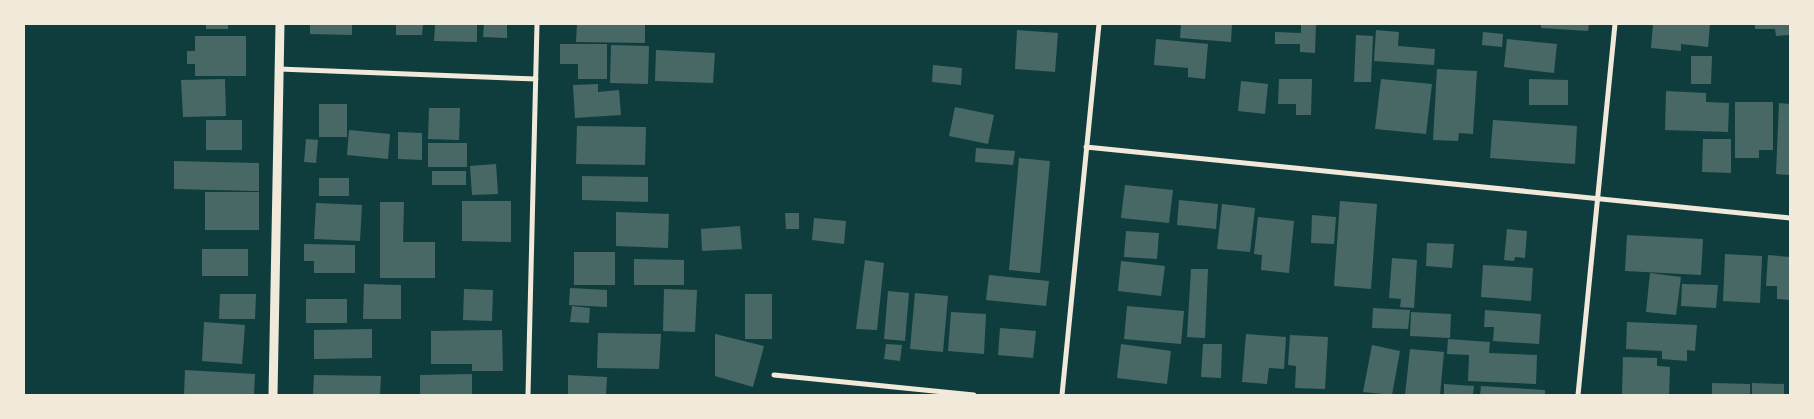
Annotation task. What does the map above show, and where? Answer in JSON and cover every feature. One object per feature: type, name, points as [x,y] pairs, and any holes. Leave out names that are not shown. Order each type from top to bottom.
[{"type":"street","points":[[273,395],[280,24]]},
{"type":"street","points":[[528,395],[537,24]]},
{"type":"street","points":[[1062,395],[1099,24]]},
{"type":"street","points":[[1578,395],[1615,24]]},
{"type":"street","points":[[280,69],[536,79]]},
{"type":"street","points":[[1086,147],[1790,218]]},
{"type":"street","points":[[774,375],[974,395]]},
{"type":"building","points":[[206,24],[228,24],[228,29],[206,29]]},
{"type":"building","points":[[310,24],[352,24],[352,35],[310,34]]},
{"type":"building","points":[[396,24],[423,24],[422,35],[396,35]]},
{"type":"building","points":[[435,24],[477,24],[477,42],[434,41]]},
{"type":"building","points":[[484,24],[507,24],[507,38],[483,37]]},
{"type":"building","points":[[577,24],[645,24],[645,43],[576,42]]},
{"type":"building","points":[[1181,24],[1232,24],[1231,42],[1180,38]]},
{"type":"building","points":[[1301,24],[1316,24],[1315,53],[1300,52],[1300,44],[1275,44],[1275,32],[1301,33]]},
{"type":"building","points":[[1541,24],[1589,24],[1588,31],[1541,28]]},
{"type":"building","points":[[1653,24],[1710,24],[1708,47],[1681,44],[1681,51],[1651,48]]},
{"type":"building","points":[[1755,24],[1789,24],[1789,35],[1776,36],[1775,29],[1755,29]]},
{"type":"building","points":[[1017,30],[1058,33],[1055,72],[1015,69]]},
{"type":"building","points":[[1376,30],[1399,32],[1398,46],[1435,49],[1434,65],[1374,61]]},
{"type":"building","points":[[1483,32],[1503,34],[1502,47],[1482,45]]},
{"type":"building","points":[[1356,35],[1373,36],[1371,82],[1354,82]]},
{"type":"building","points":[[195,36],[246,36],[246,76],[195,76],[195,64],[187,64],[187,51],[195,51]]},
{"type":"building","points":[[1156,39],[1208,44],[1205,79],[1188,77],[1188,68],[1154,65]]},
{"type":"building","points":[[1507,39],[1557,44],[1554,73],[1504,67]]},
{"type":"building","points":[[560,44],[607,44],[607,79],[578,79],[578,64],[560,64]]},
{"type":"building","points":[[611,45],[649,46],[648,84],[610,83]]},
{"type":"building","points":[[656,50],[715,53],[713,83],[655,81]]},
{"type":"building","points":[[1691,56],[1712,56],[1711,84],[1691,84]]},
{"type":"building","points":[[933,65],[962,68],[961,85],[932,82]]},
{"type":"building","points":[[1437,69],[1477,71],[1473,134],[1459,133],[1458,141],[1433,140]]},
{"type":"building","points":[[225,79],[226,116],[183,117],[181,80]]},
{"type":"building","points":[[1279,79],[1312,79],[1311,115],[1296,115],[1296,104],[1278,104]]},
{"type":"building","points":[[1381,79],[1432,84],[1426,134],[1375,129]]},
{"type":"building","points":[[1529,79],[1568,80],[1568,105],[1529,105]]},
{"type":"building","points":[[1241,81],[1268,84],[1265,114],[1238,111]]},
{"type":"building","points":[[598,84],[598,92],[619,90],[621,115],[575,118],[573,85]]},
{"type":"building","points":[[1666,91],[1706,93],[1706,102],[1729,103],[1728,132],[1665,130]]},
{"type":"building","points":[[1735,102],[1773,102],[1773,150],[1759,150],[1759,158],[1735,158]]},
{"type":"building","points":[[1779,103],[1790,104],[1790,175],[1776,174]]},
{"type":"building","points":[[319,104],[347,104],[347,137],[319,137]]},
{"type":"building","points":[[955,107],[994,115],[988,144],[949,136]]},
{"type":"building","points":[[429,108],[460,108],[459,140],[428,139]]},
{"type":"building","points":[[206,120],[242,120],[242,150],[206,150]]},
{"type":"building","points":[[1493,120],[1577,126],[1575,164],[1490,158]]},
{"type":"building","points":[[577,126],[646,127],[645,165],[576,164]]},
{"type":"building","points":[[349,130],[390,134],[388,159],[347,155]]},
{"type":"building","points":[[398,132],[422,133],[422,160],[398,159]]},
{"type":"building","points":[[306,139],[318,140],[316,163],[304,162]]},
{"type":"building","points":[[1703,139],[1731,139],[1731,173],[1702,172]]},
{"type":"building","points":[[428,143],[467,143],[467,167],[428,167]]},
{"type":"building","points":[[976,148],[1015,151],[1013,165],[975,162]]},
{"type":"building","points":[[1019,158],[1050,161],[1040,273],[1009,270]]},
{"type":"building","points":[[174,161],[259,163],[259,191],[174,189]]},
{"type":"building","points":[[496,164],[498,194],[472,195],[470,166]]},
{"type":"building","points":[[432,171],[466,171],[466,185],[432,185]]},
{"type":"building","points":[[582,176],[648,177],[648,202],[582,200]]},
{"type":"building","points":[[319,178],[349,178],[349,196],[319,196]]},
{"type":"building","points":[[1125,185],[1173,190],[1169,223],[1121,218]]},
{"type":"building","points":[[205,192],[259,192],[259,230],[205,230]]},
{"type":"building","points":[[1179,200],[1218,204],[1216,229],[1177,225]]},
{"type":"building","points":[[462,201],[511,201],[511,242],[462,241]]},
{"type":"building","points":[[1340,201],[1377,204],[1371,289],[1334,286]]},
{"type":"building","points":[[380,202],[404,202],[403,242],[435,242],[435,278],[380,278]]},
{"type":"building","points":[[316,203],[362,205],[360,241],[314,239]]},
{"type":"building","points":[[1222,204],[1255,208],[1250,252],[1217,249]]},
{"type":"building","points":[[616,212],[669,214],[668,248],[616,246]]},
{"type":"building","points":[[785,213],[799,213],[799,229],[786,229]]},
{"type":"building","points":[[1312,215],[1336,217],[1334,244],[1311,243]]},
{"type":"building","points":[[1258,217],[1294,221],[1289,273],[1261,270],[1262,255],[1254,254]]},
{"type":"building","points":[[814,218],[846,221],[844,244],[812,240]]},
{"type":"building","points":[[740,226],[742,249],[702,251],[701,229]]},
{"type":"building","points":[[1507,229],[1527,231],[1525,258],[1515,257],[1514,261],[1504,260]]},
{"type":"building","points":[[1126,231],[1159,233],[1157,259],[1124,257]]},
{"type":"building","points":[[1627,235],[1703,239],[1701,275],[1625,271]]},
{"type":"building","points":[[1427,243],[1454,244],[1452,268],[1426,266]]},
{"type":"building","points":[[304,244],[355,245],[355,273],[314,273],[314,261],[304,261]]},
{"type":"building","points":[[202,249],[248,249],[248,276],[202,276]]},
{"type":"building","points":[[574,252],[615,252],[615,285],[574,285]]},
{"type":"building","points":[[1725,254],[1762,256],[1760,303],[1723,301]]},
{"type":"building","points":[[1768,255],[1790,257],[1790,300],[1777,299],[1777,286],[1766,286]]},
{"type":"building","points":[[1392,258],[1417,260],[1414,308],[1400,307],[1401,299],[1389,298]]},
{"type":"building","points":[[634,259],[684,260],[684,285],[634,285]]},
{"type":"building","points":[[865,260],[884,263],[877,330],[856,329]]},
{"type":"building","points":[[1121,261],[1165,266],[1161,296],[1118,291]]},
{"type":"building","points":[[1483,265],[1533,268],[1531,301],[1481,297]]},
{"type":"building","points":[[1191,269],[1208,269],[1205,338],[1187,337]]},
{"type":"building","points":[[1650,273],[1681,277],[1676,315],[1646,312]]},
{"type":"building","points":[[989,275],[1049,281],[1046,306],[986,300]]},
{"type":"building","points":[[364,284],[401,285],[401,319],[363,319]]},
{"type":"building","points":[[1682,284],[1718,285],[1716,308],[1681,306]]},
{"type":"building","points":[[570,288],[607,290],[607,307],[569,305]]},
{"type":"building","points":[[464,289],[493,290],[492,321],[463,320]]},
{"type":"building","points":[[664,289],[697,290],[695,332],[663,331]]},
{"type":"building","points":[[888,291],[909,293],[905,341],[884,339]]},
{"type":"building","points":[[915,293],[948,296],[943,352],[910,349]]},
{"type":"building","points":[[220,294],[256,294],[255,319],[219,319]]},
{"type":"building","points":[[745,294],[772,294],[772,339],[745,339]]},
{"type":"building","points":[[306,299],[347,299],[347,323],[306,323]]},
{"type":"building","points":[[572,306],[590,308],[589,323],[570,322]]},
{"type":"building","points":[[1127,306],[1184,311],[1181,344],[1124,339]]},
{"type":"building","points":[[1373,308],[1410,310],[1408,329],[1372,328]]},
{"type":"building","points":[[1485,310],[1541,314],[1539,344],[1493,341],[1494,327],[1484,327]]},
{"type":"building","points":[[951,312],[986,314],[984,354],[948,351]]},
{"type":"building","points":[[1411,312],[1451,314],[1450,338],[1410,336]]},
{"type":"building","points":[[204,322],[245,325],[242,364],[202,361]]},
{"type":"building","points":[[1627,322],[1697,325],[1695,351],[1687,350],[1687,361],[1662,359],[1662,351],[1626,349]]},
{"type":"building","points":[[1000,328],[1036,331],[1033,358],[998,355]]},
{"type":"building","points":[[372,329],[372,358],[314,359],[314,330]]},
{"type":"building","points":[[502,330],[503,371],[472,371],[472,364],[431,364],[431,331]]},
{"type":"building","points":[[598,333],[661,334],[659,369],[597,368]]},
{"type":"building","points":[[715,334],[764,346],[753,387],[715,376]]},
{"type":"building","points":[[1246,334],[1286,337],[1284,369],[1269,368],[1267,384],[1242,382]]},
{"type":"building","points":[[1290,335],[1328,337],[1325,389],[1295,388],[1296,366],[1288,365]]},
{"type":"building","points":[[1448,339],[1490,342],[1489,353],[1537,355],[1536,384],[1468,381],[1469,355],[1447,354]]},
{"type":"building","points":[[886,344],[902,345],[900,361],[884,359]]},
{"type":"building","points":[[1121,344],[1171,351],[1167,384],[1117,378]]},
{"type":"building","points":[[1203,344],[1222,344],[1221,378],[1201,377]]},
{"type":"building","points":[[1372,345],[1400,351],[1392,395],[1363,392]]},
{"type":"building","points":[[1410,349],[1444,352],[1440,395],[1405,395]]},
{"type":"building","points":[[1623,357],[1657,358],[1657,366],[1670,367],[1669,395],[1622,394]]},
{"type":"building","points":[[185,370],[255,374],[254,395],[184,395]]},
{"type":"building","points":[[472,374],[472,395],[420,395],[420,375]]},
{"type":"building","points":[[314,375],[381,376],[380,395],[313,395]]},
{"type":"building","points":[[568,375],[607,377],[606,395],[568,395]]},
{"type":"building","points":[[1712,383],[1750,384],[1750,395],[1712,395]]},
{"type":"building","points":[[1752,383],[1784,384],[1784,395],[1752,395]]},
{"type":"building","points":[[1444,384],[1474,386],[1473,395],[1444,395]]},
{"type":"building","points":[[1481,386],[1545,390],[1545,395],[1480,395]]}]
